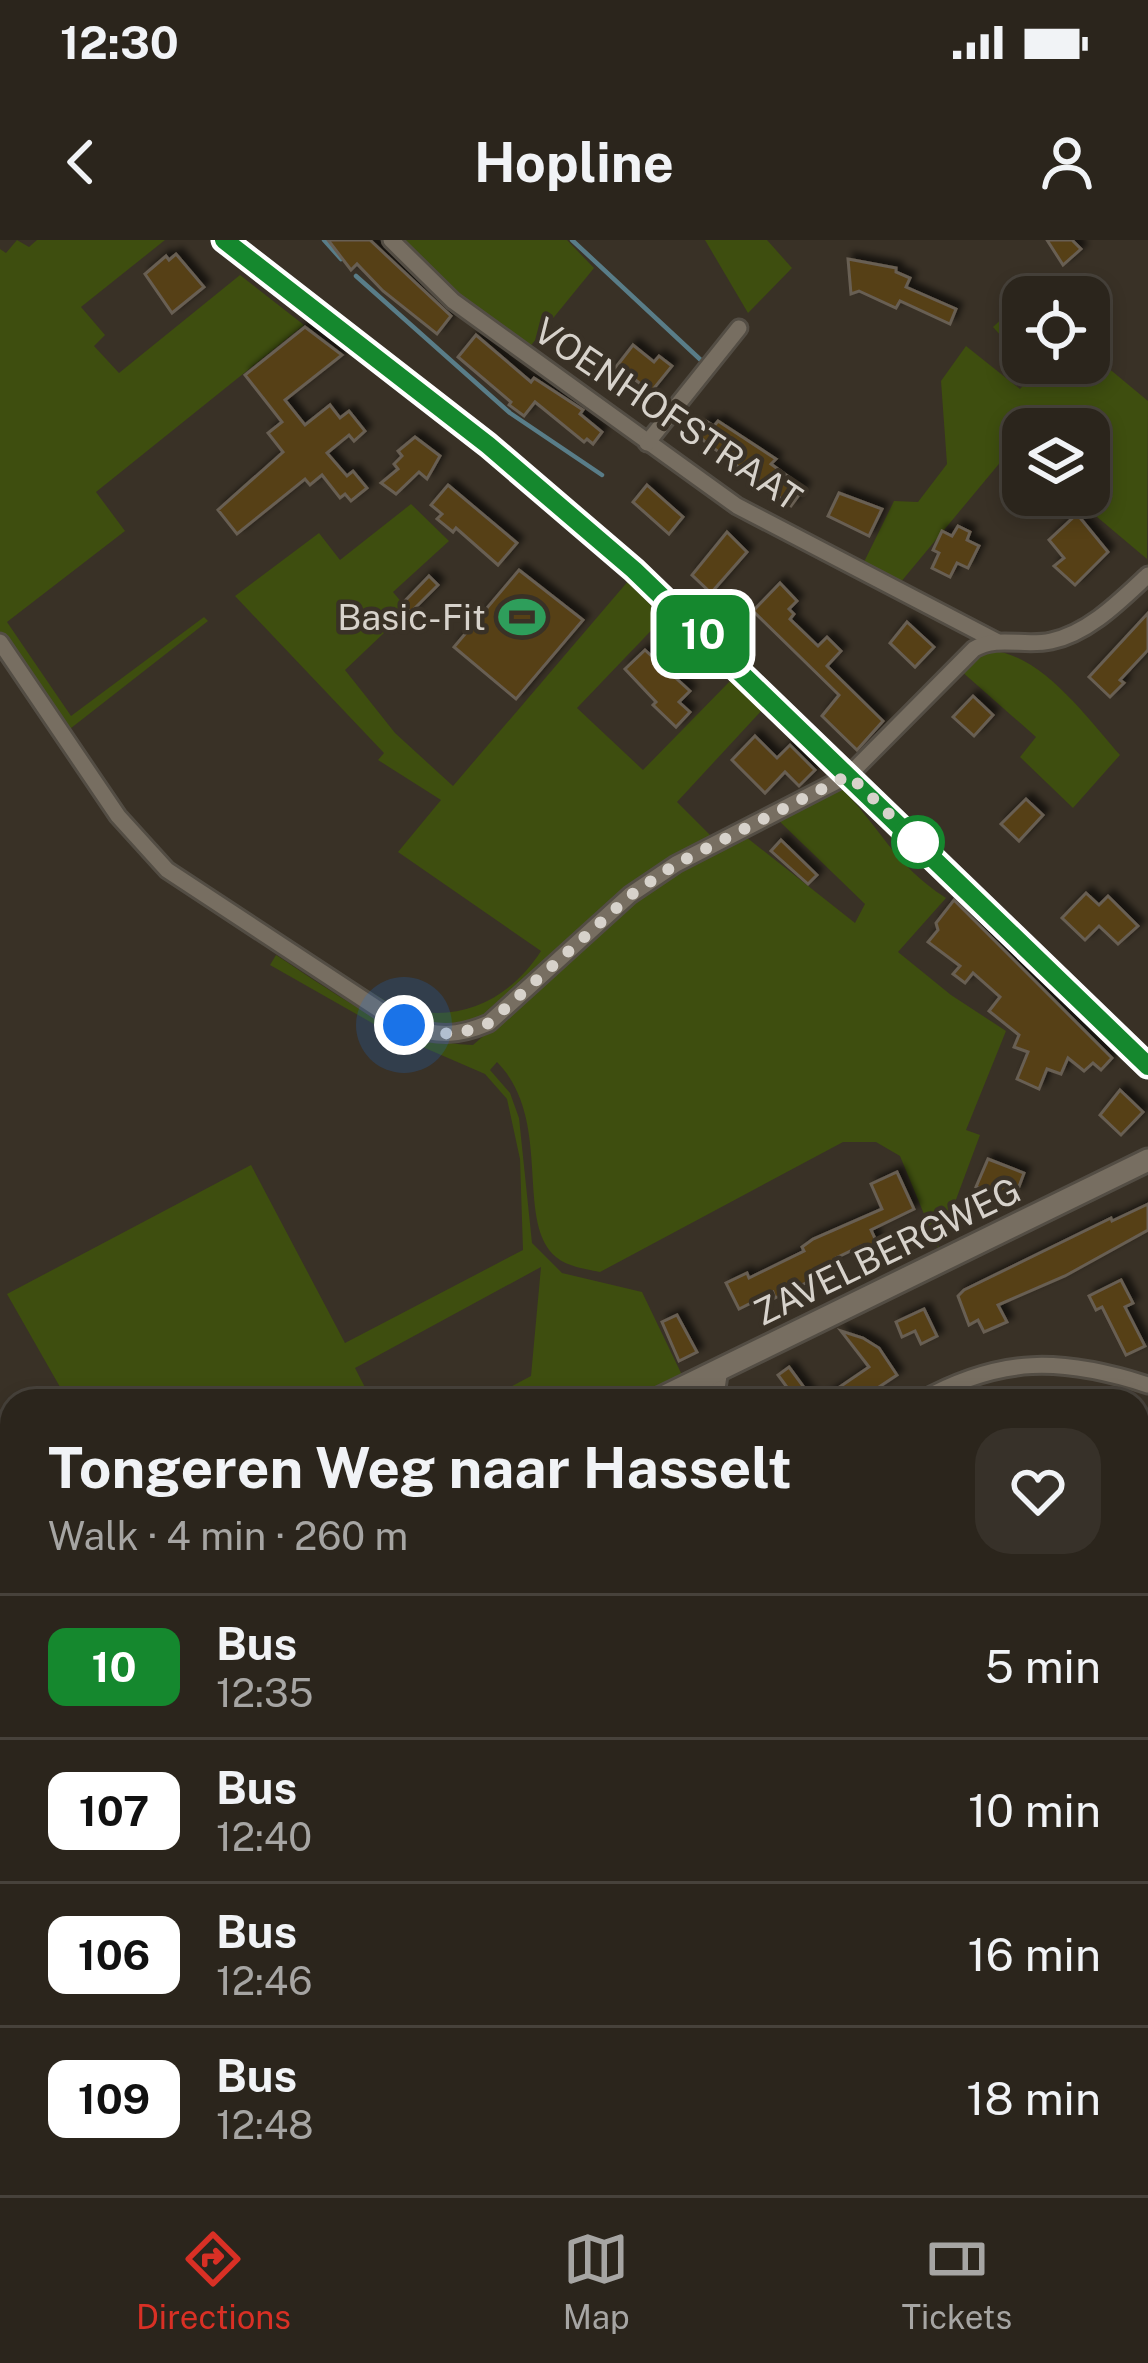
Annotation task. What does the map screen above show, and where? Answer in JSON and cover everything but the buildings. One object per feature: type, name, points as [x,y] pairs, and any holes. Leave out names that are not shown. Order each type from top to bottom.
[{"type":"main road","points":[[224,240],[578,520],[1148,1066]]},
{"type":"main road","name":"ZAVELBERGWEG","points":[[680,1389],[1148,1160]]},
{"type":"street","name":"VOENHOFSTRAAT","points":[[391,240],[453,301],[754,515],[996,641]]},
{"type":"street","points":[[646,442],[739,328]]},
{"type":"street","points":[[0,642],[118,816],[167,871],[404,1025],[436,1036],[489,1023],[676,864],[849,775],[974,649],[996,641],[1048,642],[1065,637],[1112,608],[1148,575]]},
{"type":"street","points":[[944,1389],[975,1374],[1025,1364],[1099,1370],[1148,1385]]},
{"type":"street","points":[[718,1389],[720,1370]]},
{"type":"green space","points":[[17,240],[29,247],[37,240],[165,240],[81,307],[105,335],[94,346],[119,373],[240,275],[304,325],[96,492],[125,531],[7,622],[71,716],[204,617],[208,621],[66,732],[0,633],[0,249],[6,253]]},
{"type":"green space","points":[[402,240],[567,240],[594,268],[528,349],[477,310]]},
{"type":"green space","points":[[705,240],[767,240],[792,268],[748,313]]},
{"type":"green space","points":[[966,346],[1002,375],[1002,384],[1020,389],[1025,384],[1110,384],[1110,369],[1148,401],[1147,559],[1096,516],[1110,516],[1110,408],[1002,408],[1002,460],[900,583],[863,564],[894,501],[918,502],[947,464],[941,381]]},
{"type":"green space","points":[[411,504],[449,541],[393,592],[408,610],[345,670],[395,733],[453,786],[629,580],[666,615],[577,708],[643,770],[732,679],[763,709],[677,802],[711,836],[601,910],[499,1013],[450,1029],[419,1027],[294,946],[391,1004],[435,1013],[476,1006],[494,997],[512,985],[541,951],[398,852],[441,800],[378,760],[384,753],[235,596],[319,533],[340,560]]},
{"type":"green space","points":[[993,651],[1011,655],[1047,676],[1120,755],[1073,808],[1020,757],[1036,737],[960,670]]},
{"type":"green space","points":[[839,786],[900,859],[946,898],[898,952],[1006,1031],[966,1130],[980,1135],[938,1248],[900,1156],[876,1142],[843,1142],[600,1272],[566,1263],[544,1241],[537,1220],[524,1112],[497,1062],[490,1070],[510,1093],[519,1118],[532,1243],[562,1273],[642,1292],[682,1375],[653,1389],[507,1389],[531,1376],[541,1267],[355,1368],[366,1389],[61,1389],[7,1294],[251,1165],[345,1343],[523,1250],[520,1159],[507,1099],[485,1074],[388,1032],[270,965],[276,955],[394,1026],[420,1036],[473,1045],[664,878],[746,837],[855,923],[865,904],[775,817]]},
{"type":"waterway","points":[[324,240],[341,259]]},
{"type":"waterway","points":[[572,240],[704,363]]},
{"type":"waterway","points":[[356,276],[510,413],[602,475]]},
{"type":"bus line","name":"10","points":[[224,240],[488,445],[634,570],[1148,1066]]},
{"type":"place","name":"Basic-Fit","points":[[522,617]]},
{"type":"route","points":[[404,1025],[436,1036],[489,1023],[631,895],[676,864],[849,775],[918,842]]}]
